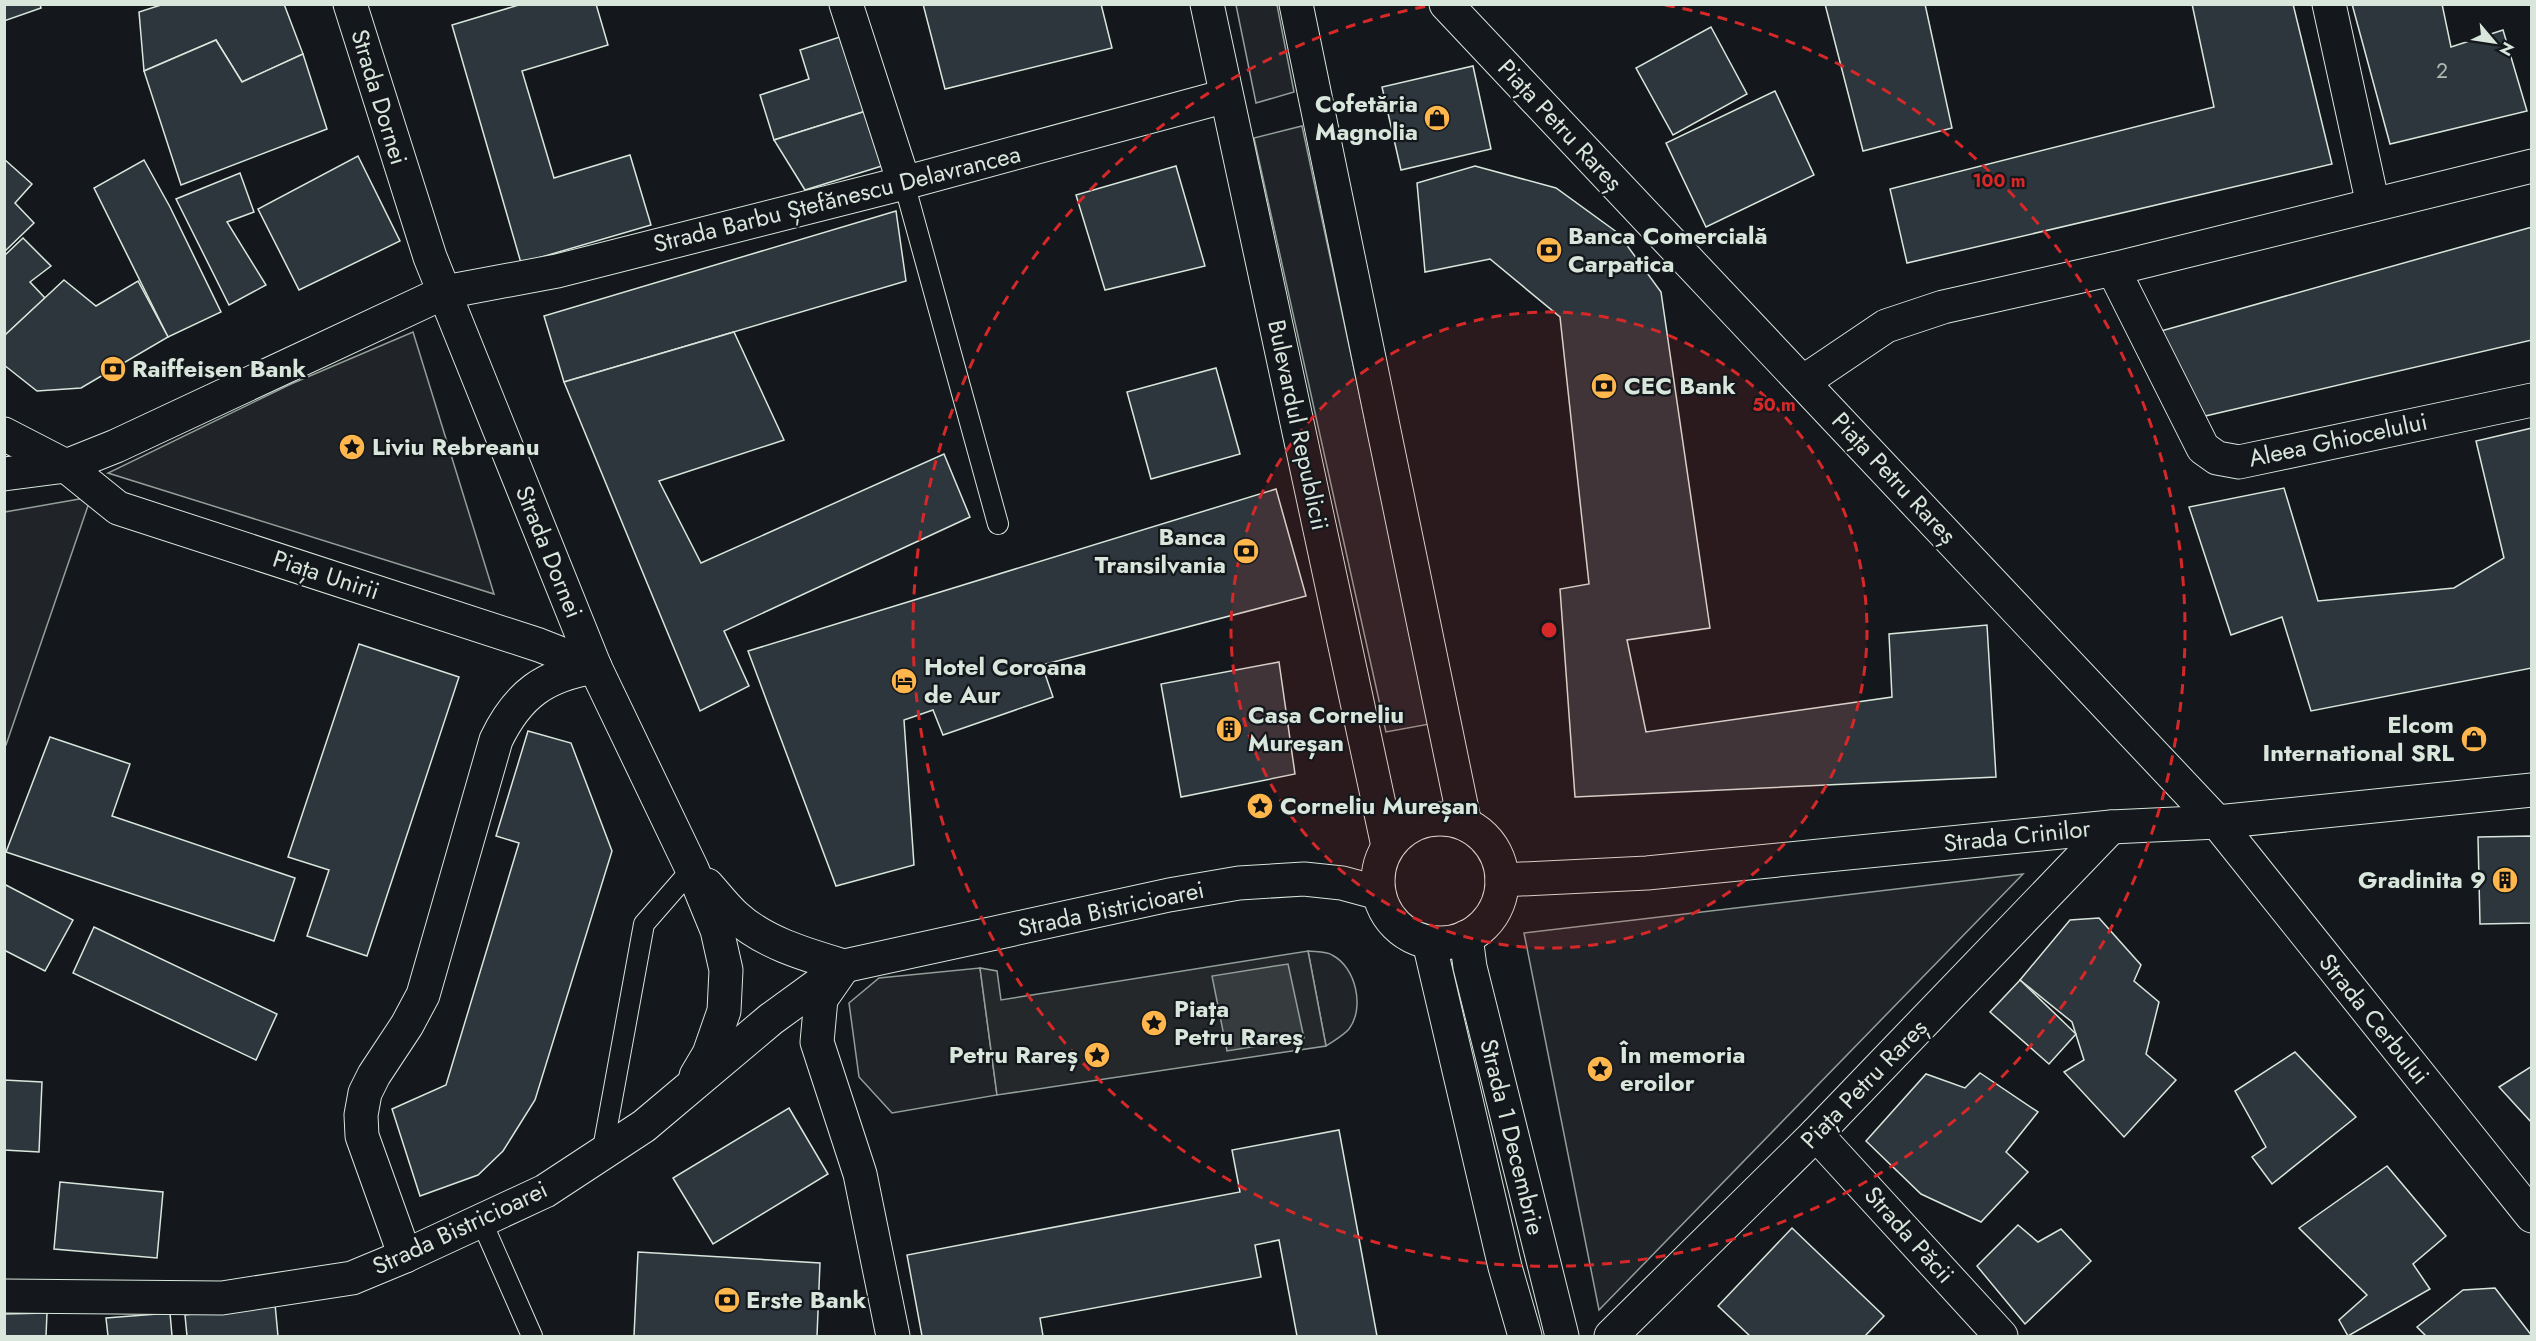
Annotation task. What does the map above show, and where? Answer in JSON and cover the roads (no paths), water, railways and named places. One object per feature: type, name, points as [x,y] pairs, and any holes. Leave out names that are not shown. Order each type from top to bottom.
[{"type":"street","name":"Strada Dornei","points":[[350,4],[430,258],[595,668],[692,869],[717,930],[726,970],[724,1011],[709,1054],[688,1090]]},
{"type":"street","points":[[846,4],[904,183]]},
{"type":"street","name":"Bulevardul Republicii","points":[[1207,4],[1389,846]]},
{"type":"street","points":[[1296,4],[1465,824]]},
{"type":"street","name":"Piața Petru Rareș","points":[[1446,4],[2217,822]]},
{"type":"street","points":[[2329,4],[2373,205]]},
{"type":"street","name":"Strada Barbu Ștefănescu Delavrancea","points":[[445,292],[557,271],[904,183],[1226,96]]},
{"type":"street","points":[[1803,382],[1886,326],[1943,307],[2113,269],[2532,166]]},
{"type":"street","name":"Aleea Ghiocelului","points":[[2113,269],[2203,448],[2217,458],[2238,462],[2532,400]]},
{"type":"street","points":[[4,474],[66,466],[116,446],[445,292]]},
{"type":"street","name":"Piața Unirii","points":[[4,434],[66,466],[118,508],[539,645],[595,668]]},
{"type":"street","points":[[405,1256],[362,1136],[361,1115],[365,1093],[423,995],[496,740],[504,723],[514,707],[548,680],[571,671],[595,668]]},
{"type":"street","name":"Strada Crinilor","points":[[1502,880],[1647,873],[2111,827],[2217,822],[2532,790]]},
{"type":"street","points":[[1444,819],[1465,824],[1480,833],[1492,847],[1499,862],[1502,880],[1500,898],[1492,914],[1480,928],[1466,938],[1448,943],[1429,942],[1412,936],[1396,926],[1385,910],[1379,893],[1380,869],[1389,846],[1404,831],[1423,821],[1444,819]]},
{"type":"street","name":"Strada Cerbului","points":[[2217,822],[2532,1216]]},
{"type":"street","name":"Piața Petru Rareș","points":[[1611,1336],[1816,1134],[2111,827]]},
{"type":"street","name":"Strada Bistricioarei","points":[[692,869],[735,917],[761,934],[811,956],[844,966]]},
{"type":"street","name":"Strada Bistricioarei","points":[[4,1296],[222,1298],[352,1278],[405,1256],[544,1191],[644,1126],[771,1019],[844,966],[1158,897],[1239,883],[1304,879],[1342,883],[1379,893]]},
{"type":"street","name":"Strada 1 Decembrie","points":[[1466,938],[1470,968],[1562,1336]]},
{"type":"street","name":"Strada 1 Decembrie","points":[[1429,942],[1505,1267],[1525,1336]]},
{"type":"street","points":[[844,966],[821,999],[817,1042],[860,1174],[893,1336]]},
{"type":"street","name":"Strada Păcii","points":[[1816,1134],[2001,1336]]},
{"type":"lane","points":[[904,183],[998,524]]},
{"type":"lane","points":[[602,1154],[644,924],[692,869]]},
{"type":"lane","points":[[481,1220],[531,1336]]},
{"type":"place","name":"Cofetăria Magnolia","points":[[1437,118]]},
{"type":"place","name":"Banca Comercială Carpatica","points":[[1549,250]]},
{"type":"place","name":"Raiffeisen Bank","points":[[113,369]]},
{"type":"place","name":"CEC Bank","points":[[1604,386]]},
{"type":"place","name":"Liviu Rebreanu","points":[[352,447]]},
{"type":"place","name":"Banca Transilvania","points":[[1246,551]]},
{"type":"place","name":"Hotel Coroana de Aur","points":[[904,681]]},
{"type":"place","name":"Casa Corneliu Mureșan","points":[[1229,729]]},
{"type":"place","name":"Elcom International SRL","points":[[2474,739]]},
{"type":"place","name":"Corneliu Mureșan","points":[[1260,806]]},
{"type":"place","name":"Gradinita 9","points":[[2505,880]]},
{"type":"place","name":"Piața Petru Rareș","points":[[1154,1023]]},
{"type":"place","name":"Petru Rareș","points":[[1097,1055]]},
{"type":"place","name":"În memoria eroilor","points":[[1600,1069]]},
{"type":"place","name":"Erste Bank","points":[[727,1300]]}]
